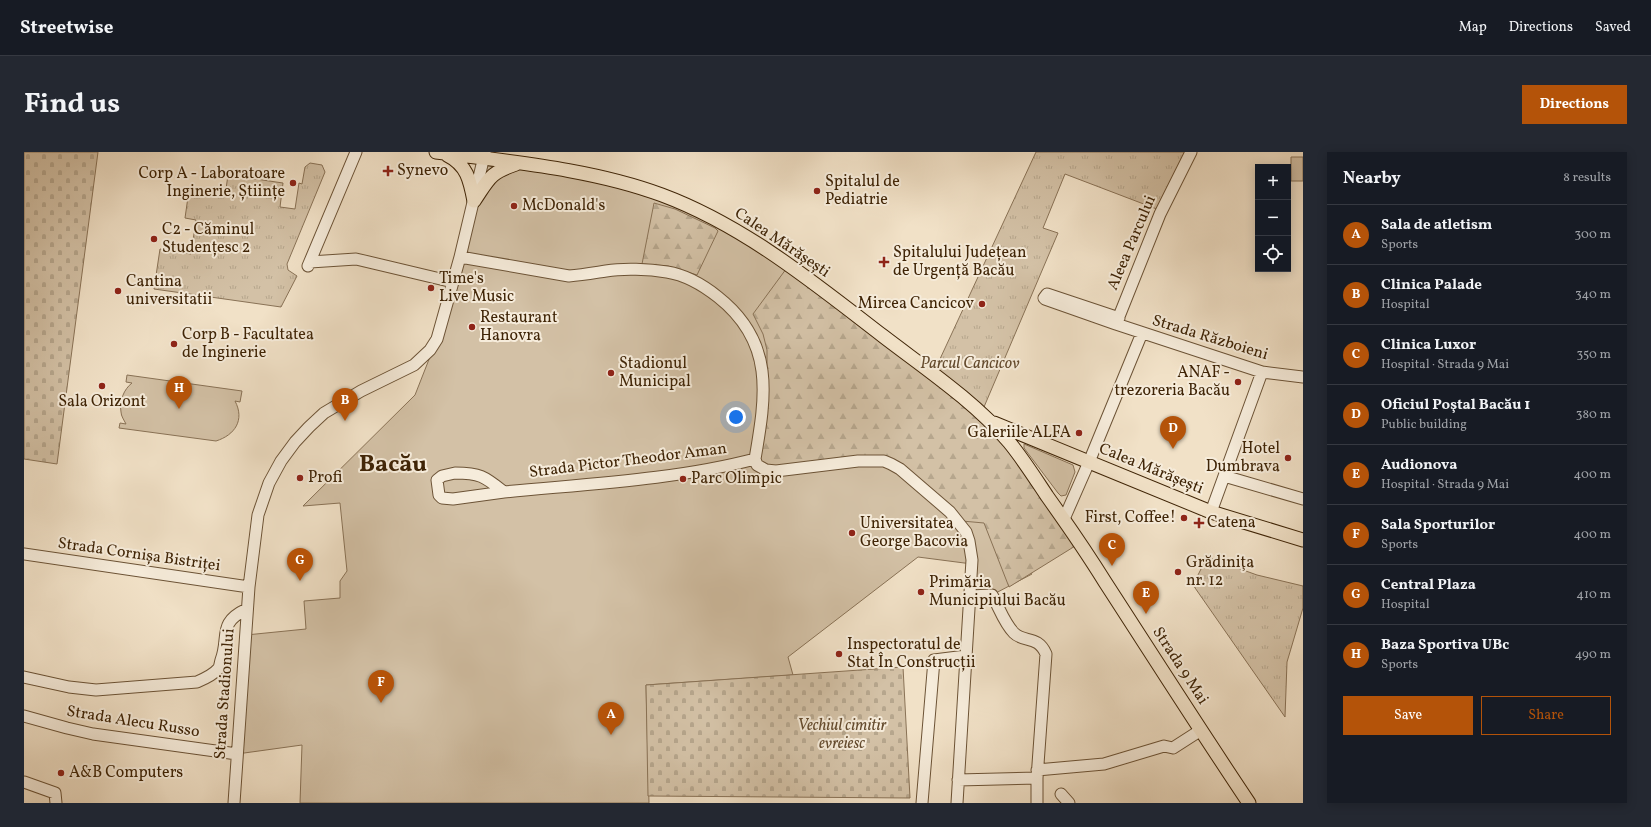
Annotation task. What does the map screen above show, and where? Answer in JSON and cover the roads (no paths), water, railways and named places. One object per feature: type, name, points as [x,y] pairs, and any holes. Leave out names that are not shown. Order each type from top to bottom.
[{"type":"main road","points":[[442,152],[459,162],[469,180],[474,201]]},
{"type":"main road","name":"Calea Mărășești","points":[[442,152],[484,155],[519,163],[599,177],[645,189],[684,204],[734,229],[774,254],[933,374],[985,417],[1211,512],[1303,540]]},
{"type":"main road","points":[[506,152],[519,163]]},
{"type":"main road","points":[[474,201],[492,175],[499,170],[519,163]]},
{"type":"main road","name":"Strada 9 Mai","points":[[985,417],[1020,456],[1064,519],[1249,803]]},
{"type":"street","points":[[356,152],[309,264],[356,259],[453,282]]},
{"type":"street","name":"Aleea Parcului","points":[[1118,321],[1155,227],[1191,152]]},
{"type":"street","name":"Strada Stadionului","points":[[234,803],[248,587],[260,506],[269,483],[281,461],[295,442],[324,413],[362,391],[414,365],[423,358],[437,339],[460,257],[484,155]]},
{"type":"street","points":[[460,257],[570,276],[607,271],[665,272],[690,278],[716,295],[734,311],[752,336],[757,347],[764,387],[763,414],[754,458],[757,465],[766,470],[776,471],[875,460],[884,461],[900,469],[950,512],[966,532],[972,560],[957,803]]},
{"type":"street","points":[[1118,321],[1045,299],[1046,295],[1118,321],[1142,333]]},
{"type":"street","name":"Strada Războieni","points":[[1064,519],[1142,333],[1262,372],[1303,377]]},
{"type":"street","points":[[1211,512],[1262,372]]},
{"type":"street","name":"Strada Pictor Theodor Aman","points":[[504,492],[486,478],[475,474],[455,473],[442,476],[437,480],[439,495],[444,499],[678,474],[735,464],[754,458]]},
{"type":"street","points":[[1224,476],[1303,499]]},
{"type":"street","name":"Strada Cornișa Bistriței","points":[[24,554],[248,587]]},
{"type":"street","points":[[970,596],[992,595],[1015,634],[1040,644],[1046,654],[1037,774],[1037,803]]},
{"type":"street","points":[[24,677],[69,687],[96,690],[197,682],[208,677],[218,668],[223,655],[225,632],[230,619],[247,608]]},
{"type":"street","points":[[922,803],[934,660],[966,656]]},
{"type":"street","name":"Strada Alecu Russo","points":[[24,716],[93,734],[237,754]]},
{"type":"street","points":[[958,780],[1037,774],[1104,764],[1164,746],[1173,748],[1201,730]]},
{"type":"street","points":[[24,782],[55,793],[56,803]]},
{"type":"street","points":[[1061,794],[1069,803]]},
{"type":"place","name":"Synevo","points":[[388,171]]},
{"type":"place","name":"Corp A - Laboratoare Inginerie, Științe","points":[[293,183]]},
{"type":"place","name":"Spitalul de Pediatrie","points":[[817,191]]},
{"type":"place","name":"McDonald's","points":[[514,206]]},
{"type":"place","name":"C2 - Căminul Studențesc 2","points":[[154,239]]},
{"type":"place","name":"Spitalului Județean de Urgență Bacău","points":[[884,262]]},
{"type":"place","name":"Time's Live Music","points":[[431,288]]},
{"type":"place","name":"Cantina universitatii","points":[[118,291]]},
{"type":"place","name":"Mircea Cancicov","points":[[982,304]]},
{"type":"place","name":"Restaurant Hanovra","points":[[472,327]]},
{"type":"place","name":"Corp B - Facultatea de Inginerie","points":[[174,344]]},
{"type":"place","name":"Stadionul Municipal","points":[[611,373]]},
{"type":"place","name":"ANAF - trezoreria Bacău","points":[[1238,382]]},
{"type":"place","name":"Sala Orizont","points":[[102,386]]},
{"type":"place","name":"Baza Sportiva UBc","points":[[179,409]]},
{"type":"place","name":"Clinica Palade","points":[[345,421]]},
{"type":"place","name":"Galeriile ALFA","points":[[1079,433]]},
{"type":"place","name":"Oficiul Poştal Bacău 1","points":[[1173,449]]},
{"type":"place","name":"Hotel Dumbrava","points":[[1288,458]]},
{"type":"place","name":"Profi","points":[[300,478]]},
{"type":"place","name":"Parc Olimpic","points":[[683,479]]},
{"type":"place","name":"First, Coffee!","points":[[1184,518]]},
{"type":"place","name":"Catena","points":[[1199,523]]},
{"type":"place","name":"Universitatea George Bacovia","points":[[852,533]]},
{"type":"place","name":"Clinica Luxor","points":[[1112,566]]},
{"type":"place","name":"Grădiniţa nr. 12","points":[[1178,572]]},
{"type":"place","name":"Central Plaza","points":[[300,581]]},
{"type":"place","name":"Primăria Municipiului Bacău","points":[[921,592]]},
{"type":"place","name":"Audionova","points":[[1146,614]]},
{"type":"place","name":"Inspectoratul de Stat În Construcții","points":[[839,654]]},
{"type":"place","name":"Sala Sporturilor","points":[[381,703]]},
{"type":"place","name":"Sala de atletism","points":[[611,735]]},
{"type":"place","name":"A&B Computers","points":[[61,773]]},
{"type":"district","name":"Bacău","points":[[393,465]]},
{"type":"park label","name":"Parcul Cancicov","points":[[970,364]]},
{"type":"park label","name":"Vechiul cimitir evreiesc","points":[[842,735]]}]
